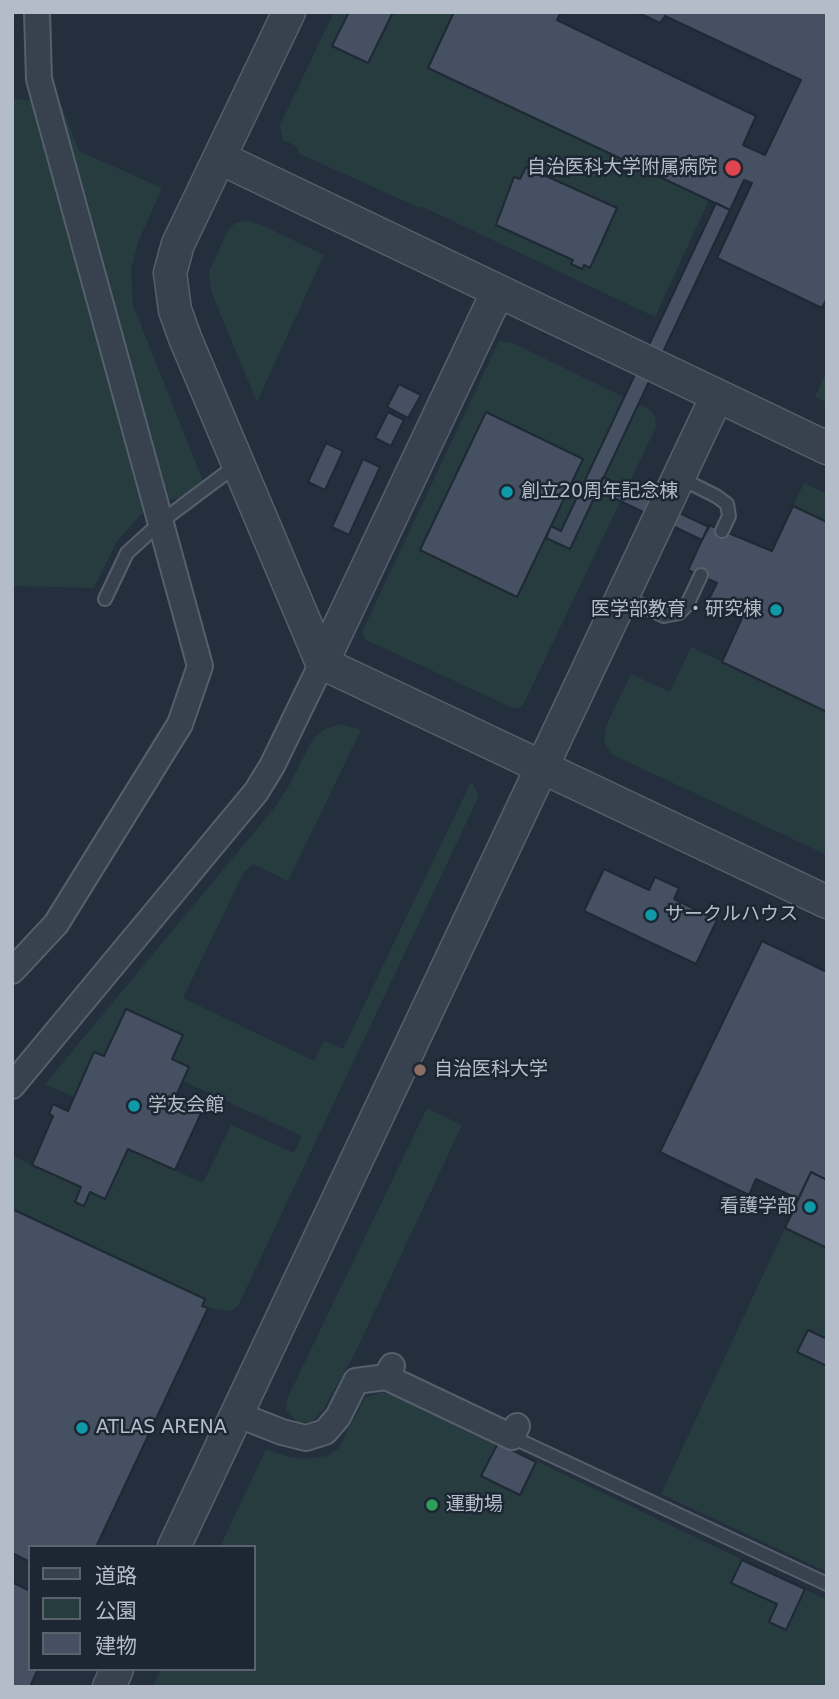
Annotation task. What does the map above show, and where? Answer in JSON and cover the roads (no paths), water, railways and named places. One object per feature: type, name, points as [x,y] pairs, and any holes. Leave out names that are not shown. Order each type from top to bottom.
[{"type":"street","points":[[12,971],[56,924],[173,736],[180,724],[200,666],[39,79],[37,12]]},
{"type":"street","points":[[289,12],[178,244],[170,273],[178,319],[322,663],[827,902]]},
{"type":"street","points":[[220,158],[827,448]]},
{"type":"street","points":[[12,1086],[256,792],[272,766],[498,291]]},
{"type":"street","points":[[175,1545],[717,396]]},
{"type":"street","points":[[236,1414],[282,1432],[306,1438],[325,1432],[338,1417],[356,1381],[389,1372],[515,1431]]},
{"type":"street","points":[[109,1687],[116,1671]]},
{"type":"lane","points":[[105,599],[127,552],[162,520],[238,464]]},
{"type":"lane","points":[[678,477],[726,504],[729,516],[722,531]]},
{"type":"lane","points":[[622,596],[664,616],[679,613],[687,605],[701,576]]},
{"type":"lane","points":[[515,1431],[827,1584]]},
{"type":"place","name":"自治医科大学附属病院","points":[[733,168]]},
{"type":"place","name":"創立20周年記念棟","points":[[507,492]]},
{"type":"place","name":"医学部教育・研究棟","points":[[776,610]]},
{"type":"place","name":"サークルハウス","points":[[651,915]]},
{"type":"place","name":"自治医科大学","points":[[420,1070]]},
{"type":"place","name":"学友会館","points":[[134,1106]]},
{"type":"place","name":"看護学部","points":[[810,1207]]},
{"type":"place","name":"ATLAS ARENA","points":[[82,1428]]},
{"type":"place","name":"運動場","points":[[432,1505]]}]
